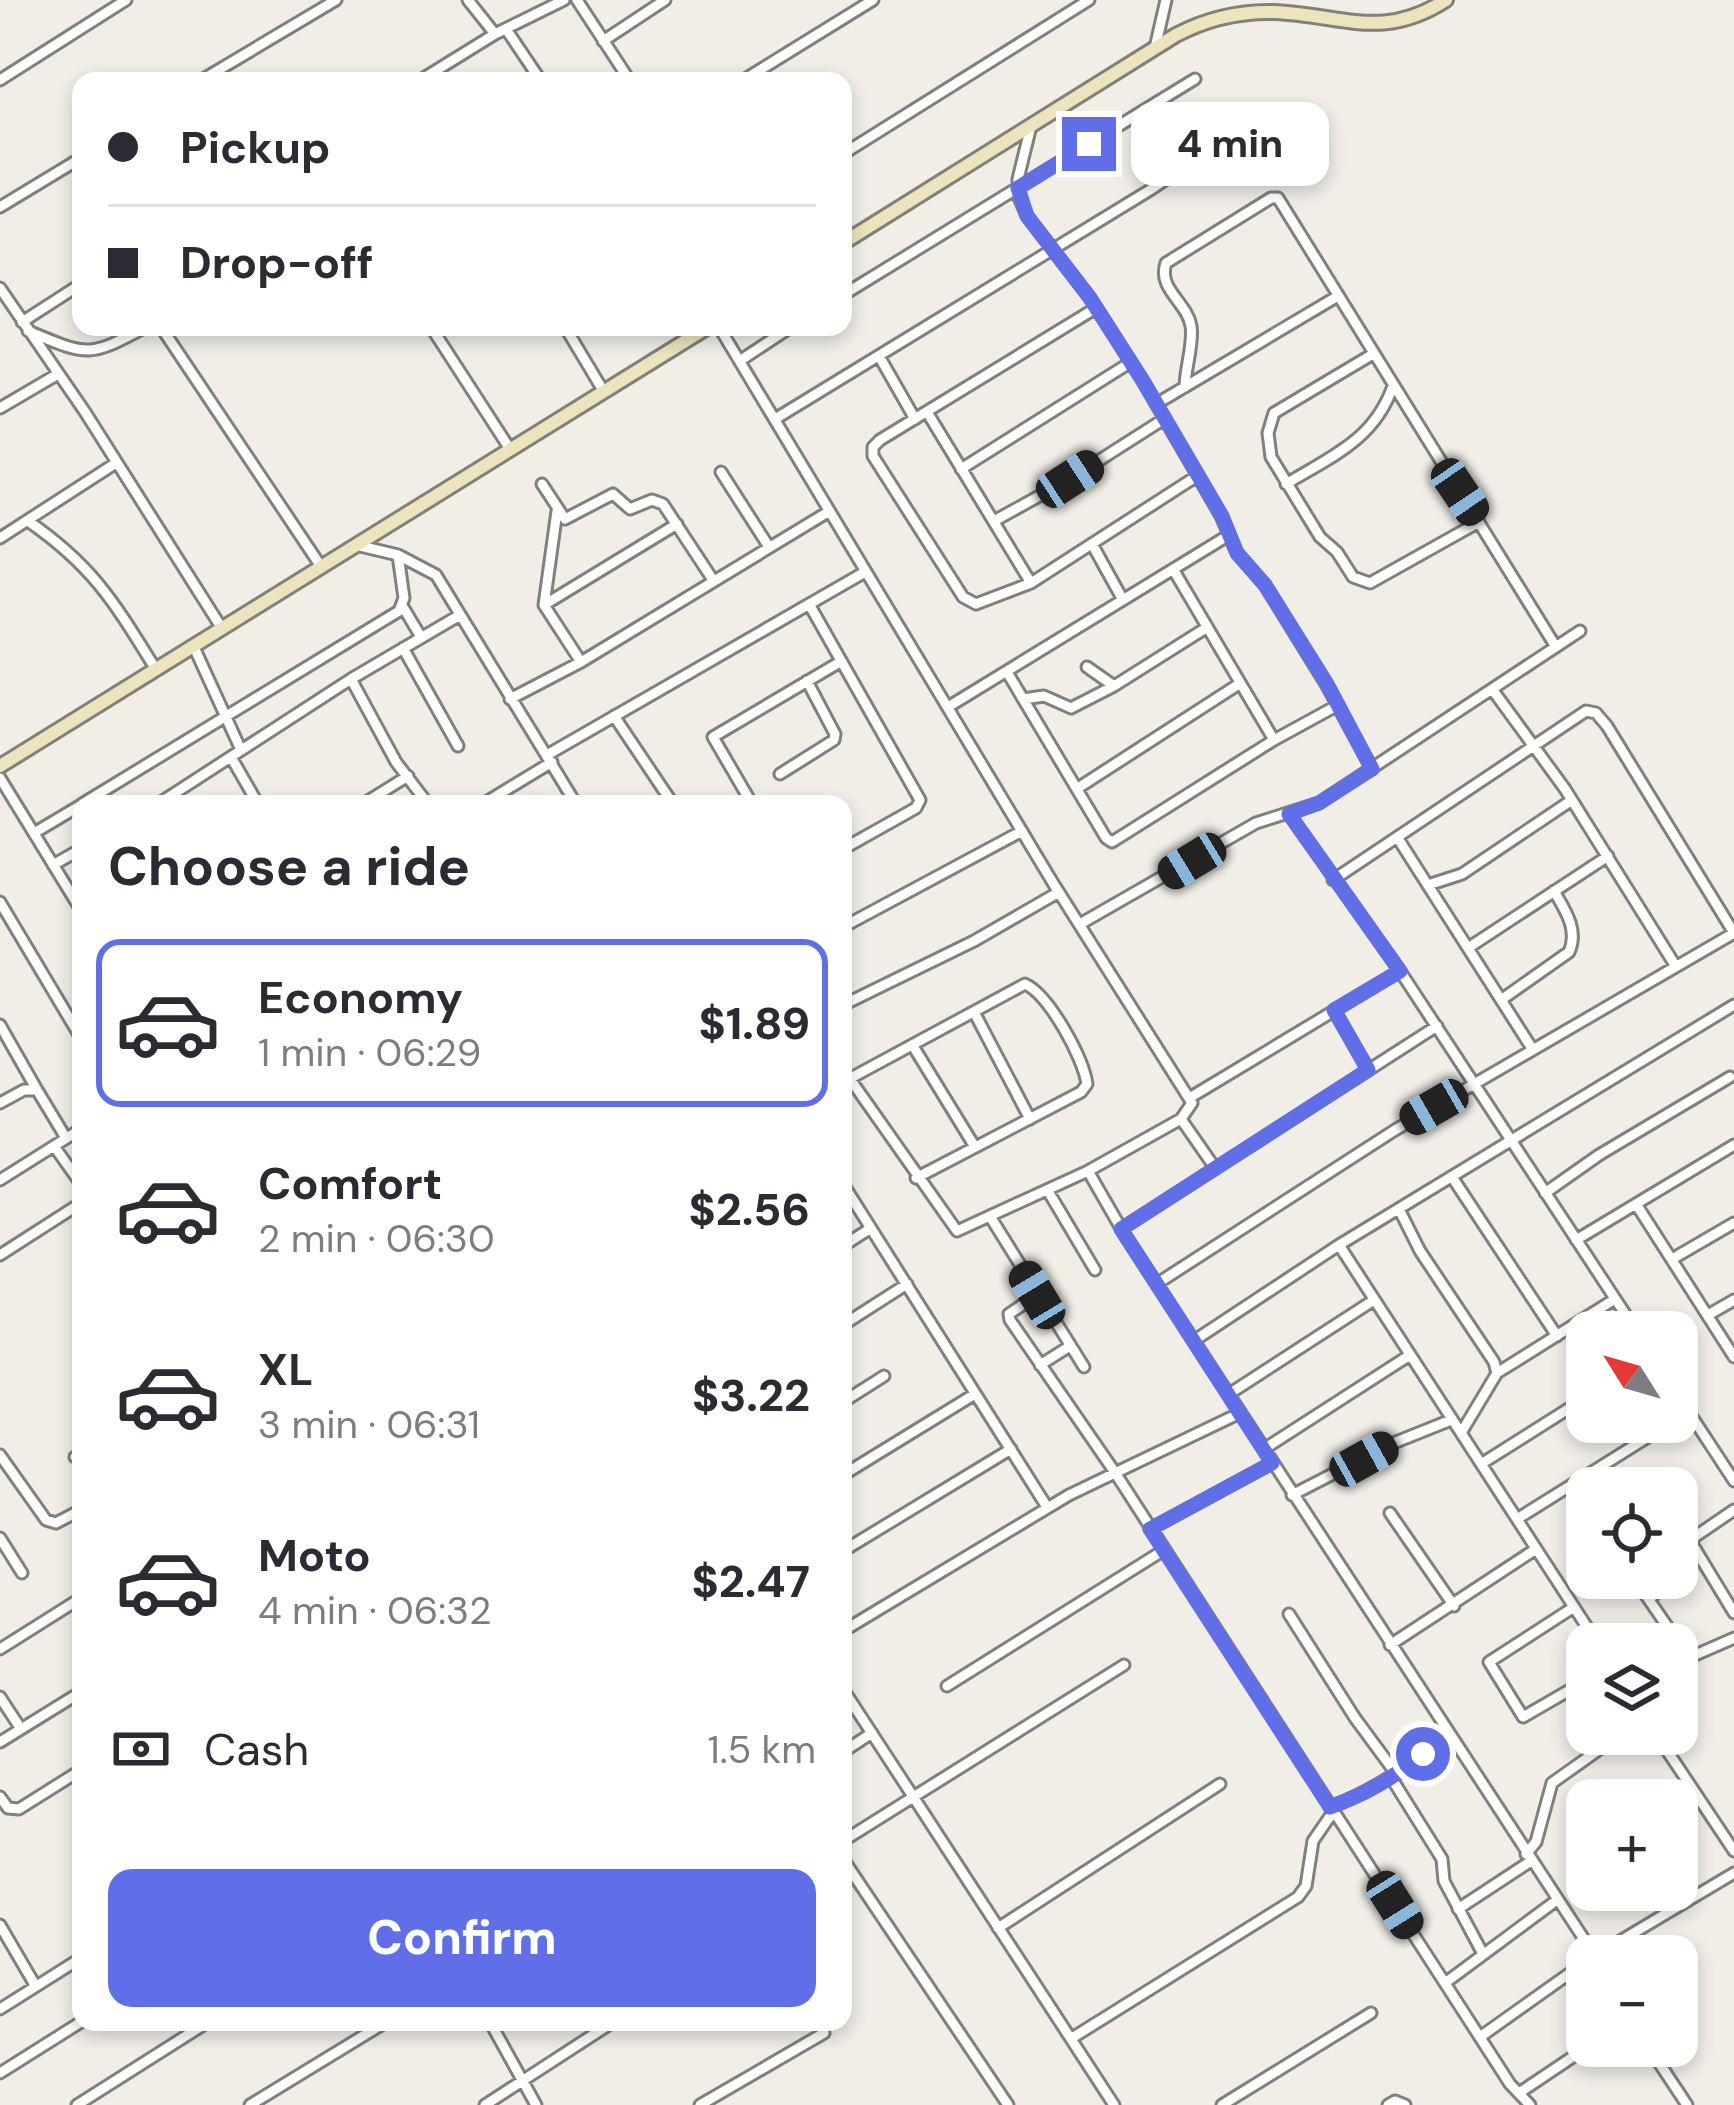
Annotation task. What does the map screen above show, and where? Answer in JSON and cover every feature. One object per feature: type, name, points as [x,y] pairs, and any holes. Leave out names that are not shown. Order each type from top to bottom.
[{"type":"street","points":[[0,80],[126,0]]},
{"type":"street","points":[[215,72],[336,0]]},
{"type":"street","points":[[469,0],[534,72]]},
{"type":"street","points":[[434,72],[564,0]]},
{"type":"street","points":[[577,0],[623,72]]},
{"type":"street","points":[[603,41],[665,0]]},
{"type":"street","points":[[756,72],[872,0]]},
{"type":"street","points":[[852,148],[1089,0]]},
{"type":"street","points":[[1155,48],[1166,0]]},
{"type":"street","points":[[852,237],[1194,26],[1226,16],[1276,12],[1377,25],[1420,16],[1446,0]]},
{"type":"street","points":[[852,289],[1195,79]]},
{"type":"street","points":[[775,419],[1150,190],[1256,119]]},
{"type":"street","points":[[1031,127],[1018,188],[1027,216],[1131,362],[1241,558],[1265,585],[1372,769]]},
{"type":"street","points":[[0,207],[72,163]]},
{"type":"street","points":[[1184,387],[1191,323],[1162,271],[1180,253],[1278,198],[1556,647]]},
{"type":"street","points":[[0,288],[221,627]]},
{"type":"street","points":[[25,326],[72,291]]},
{"type":"street","points":[[1156,404],[1338,296]]},
{"type":"street","points":[[1096,308],[880,440],[873,456],[963,597],[976,604],[1031,583],[1197,476]]},
{"type":"street","points":[[25,326],[78,352],[100,352],[129,336]]},
{"type":"street","points":[[167,336],[320,565]]},
{"type":"street","points":[[437,336],[510,448]]},
{"type":"street","points":[[571,336],[604,392]]},
{"type":"street","points":[[0,766],[690,336]]},
{"type":"street","points":[[725,336],[1059,892],[1191,1097],[1190,1111],[1181,1119],[1088,1171],[957,1232],[852,1083]]},
{"type":"street","points":[[741,360],[777,336]]},
{"type":"street","points":[[1373,354],[1274,412],[1268,445],[1313,528],[1353,577],[1370,583],[1479,522]]},
{"type":"street","points":[[879,356],[915,419]]},
{"type":"street","points":[[962,469],[1131,362]]},
{"type":"street","points":[[0,408],[58,374]]},
{"type":"street","points":[[1286,484],[1364,434],[1378,420],[1393,386]]},
{"type":"street","points":[[927,412],[1031,583]]},
{"type":"street","points":[[994,521],[1164,419]]},
{"type":"street","points":[[0,538],[116,463]]},
{"type":"street","points":[[721,472],[769,547]]},
{"type":"street","points":[[542,484],[568,519],[614,494],[630,509],[652,500],[663,504],[713,580]]},
{"type":"street","points":[[557,509],[544,605],[580,662]]},
{"type":"street","points":[[510,698],[580,662],[828,512]]},
{"type":"street","points":[[28,521],[97,577],[155,668]]},
{"type":"street","points":[[544,605],[677,524]]},
{"type":"street","points":[[948,707],[1229,536]]},
{"type":"street","points":[[1092,544],[1123,600]]},
{"type":"street","points":[[353,545],[398,555],[436,575],[571,795]]},
{"type":"street","points":[[398,555],[403,607],[422,637]]},
{"type":"street","points":[[1173,569],[1274,740]]},
{"type":"street","points":[[496,795],[614,716],[865,572]]},
{"type":"street","points":[[809,604],[920,804],[852,844]]},
{"type":"street","points":[[97,795],[403,607]]},
{"type":"street","points":[[174,795],[460,615]]},
{"type":"street","points":[[1023,699],[1044,696],[1078,707],[1206,628]]},
{"type":"street","points":[[1080,924],[1256,824],[1319,803],[1580,632]]},
{"type":"street","points":[[193,645],[227,716],[254,795]]},
{"type":"street","points":[[404,648],[458,746]]},
{"type":"street","points":[[747,795],[713,737],[840,662]]},
{"type":"street","points":[[1087,667],[1114,686]]},
{"type":"street","points":[[1007,673],[1106,838],[1120,840],[1274,740],[1338,705]]},
{"type":"street","points":[[351,680],[422,795]]},
{"type":"street","points":[[780,774],[834,740],[836,734],[807,681]]},
{"type":"street","points":[[1078,788],[1239,684]]},
{"type":"street","points":[[1492,689],[1572,800],[1675,965]]},
{"type":"street","points":[[1158,1282],[1473,1084],[1734,933],[1596,713],[1586,711],[1333,880]]},
{"type":"street","points":[[614,716],[667,795]]},
{"type":"street","points":[[377,795],[408,776]]},
{"type":"street","points":[[0,778],[72,896]]},
{"type":"street","points":[[1427,884],[1462,874],[1572,800]]},
{"type":"street","points":[[34,832],[72,810]]},
{"type":"street","points":[[1289,814],[1400,971],[1623,1311]]},
{"type":"street","points":[[852,922],[1022,831]]},
{"type":"street","points":[[1397,837],[1533,1050]]},
{"type":"street","points":[[53,865],[72,854]]},
{"type":"street","points":[[1468,948],[1608,856]]},
{"type":"street","points":[[1501,1000],[1569,952],[1574,940],[1569,917],[1554,891]]},
{"type":"street","points":[[852,1001],[974,941],[1059,892]]},
{"type":"street","points":[[0,902],[72,1023]]},
{"type":"street","points":[[1191,1097],[1400,971]]},
{"type":"street","points":[[852,1071],[913,1046],[1025,984],[1032,986],[1081,1060],[1087,1084],[1081,1092],[916,1178]]},
{"type":"street","points":[[1195,1340],[1340,1245],[1734,1005]]},
{"type":"street","points":[[1334,1010],[1368,1070]]},
{"type":"street","points":[[974,1012],[1030,1119]]},
{"type":"street","points":[[0,1025],[66,1138]]},
{"type":"street","points":[[1121,1229],[1436,1027]]},
{"type":"street","points":[[913,1046],[975,1148]]},
{"type":"street","points":[[1545,1193],[1730,1077]]},
{"type":"street","points":[[0,1103],[24,1090],[37,1090]]},
{"type":"street","points":[[1181,1119],[1215,1168]]},
{"type":"street","points":[[0,1180],[72,1134]]},
{"type":"street","points":[[1576,1240],[1734,1145]]},
{"type":"street","points":[[54,1146],[72,1171]]},
{"type":"street","points":[[1088,1171],[1292,1495],[1580,1935]]},
{"type":"street","points":[[1451,1177],[1557,1336]]},
{"type":"street","points":[[1048,1191],[1095,1270]]},
{"type":"street","points":[[852,1198],[1047,1507]]},
{"type":"street","points":[[1636,1204],[1734,1358]]},
{"type":"street","points":[[0,1256],[72,1209]]},
{"type":"street","points":[[1399,1209],[1497,1373]]},
{"type":"street","points":[[991,1218],[1084,1367]]},
{"type":"street","points":[[1672,1259],[1734,1223]]},
{"type":"street","points":[[852,1240],[871,1228]]},
{"type":"street","points":[[1340,1245],[1584,1623]]},
{"type":"street","points":[[852,1318],[907,1284]]},
{"type":"street","points":[[1037,1295],[1009,1314],[1040,1365],[1114,1471],[1480,2037],[1530,2105]]},
{"type":"street","points":[[1461,1433],[1497,1373],[1615,1299]]},
{"type":"street","points":[[1229,1394],[1375,1300]]},
{"type":"street","points":[[1708,1315],[1734,1300]]},
{"type":"street","points":[[1040,1365],[1070,1346]]},
{"type":"street","points":[[1264,1450],[1410,1355]]},
{"type":"street","points":[[852,1396],[884,1376]]},
{"type":"street","points":[[852,1469],[975,1394]]},
{"type":"street","points":[[1481,1465],[1566,1410]]},
{"type":"street","points":[[852,1626],[1047,1507],[1240,1413]]},
{"type":"street","points":[[1292,1495],[1391,1444],[1451,1420]]},
{"type":"street","points":[[1698,1423],[1729,1462],[1734,1481]]},
{"type":"street","points":[[1517,1519],[1638,1443]]},
{"type":"street","points":[[852,1546],[1011,1449]]},
{"type":"street","points":[[0,1456],[46,1520],[56,1523],[72,1515]]},
{"type":"street","points":[[1150,1529],[1272,1463]]},
{"type":"street","points":[[1698,1538],[1734,1510]]},
{"type":"street","points":[[1390,1513],[1454,1606]]},
{"type":"street","points":[[0,1538],[22,1573]]},
{"type":"street","points":[[1390,1645],[1536,1549]]},
{"type":"street","points":[[947,1686],[1164,1550]]},
{"type":"street","points":[[1698,1553],[1734,1613]]},
{"type":"street","points":[[1649,1599],[1665,1623]]},
{"type":"street","points":[[0,1648],[72,1604]]},
{"type":"street","points":[[1566,1692],[1522,1717],[1489,1662],[1574,1607]]},
{"type":"street","points":[[1289,1614],[1442,1859],[1444,1881],[1483,1954]]},
{"type":"street","points":[[1698,1654],[1734,1638]]},
{"type":"street","points":[[852,1835],[1124,1665]]},
{"type":"street","points":[[0,1697],[21,1729]]},
{"type":"street","points":[[0,1742],[72,1697]]},
{"type":"street","points":[[852,1703],[1114,2105]]},
{"type":"street","points":[[1072,2038],[1298,1897],[1306,1886],[1313,1841],[1331,1809],[1394,1777],[1448,1732]]},
{"type":"street","points":[[852,1746],[872,1733]]},
{"type":"street","points":[[1458,1909],[1528,1858],[1552,1783],[1591,1755]]},
{"type":"street","points":[[1669,1755],[1734,1851]]},
{"type":"street","points":[[0,1797],[8,1808],[19,1809],[72,1776]]},
{"type":"street","points":[[998,1928],[1220,1784]]},
{"type":"street","points":[[852,1872],[1008,2105]]},
{"type":"street","points":[[1631,1935],[1734,1874]]},
{"type":"street","points":[[1445,1983],[1556,1900]]},
{"type":"street","points":[[0,1925],[35,1985]]},
{"type":"street","points":[[0,2009],[72,1963]]},
{"type":"street","points":[[1480,2037],[1566,1976]]},
{"type":"street","points":[[1222,2105],[1239,2101],[1371,2013]]},
{"type":"street","points":[[0,2073],[72,2028]]},
{"type":"street","points":[[77,2105],[194,2031]]},
{"type":"street","points":[[250,2105],[371,2031]]},
{"type":"street","points":[[495,2031],[536,2105]]},
{"type":"street","points":[[485,2105],[600,2031]]},
{"type":"street","points":[[706,2104],[824,2033]]},
{"type":"street","points":[[1519,2093],[1566,2061]]},
{"type":"street","points":[[1662,2067],[1687,2105]]},
{"type":"street","points":[[1388,2105],[1394,2101],[1405,2105]]},
{"type":"route","points":[[1089,144],[1018,188],[1018,195],[1027,216],[1090,298],[1143,381],[1222,516],[1237,553],[1265,585],[1327,684],[1372,769],[1319,803],[1289,814],[1400,971],[1334,1010],[1368,1070],[1121,1229],[1272,1463],[1150,1529],[1330,1807],[1365,1795],[1423,1754]]}]
